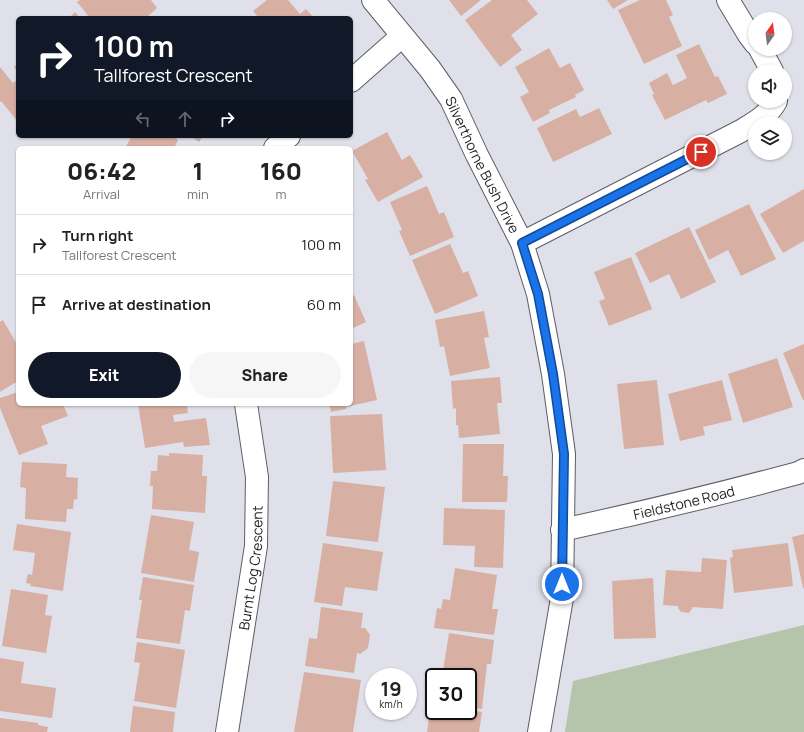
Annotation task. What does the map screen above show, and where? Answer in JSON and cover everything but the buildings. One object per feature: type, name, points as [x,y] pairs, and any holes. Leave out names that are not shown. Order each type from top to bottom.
[{"type":"street","name":"Silverthorne Bush Drive","points":[[373,0],[430,69],[451,99],[477,155],[522,243],[538,294],[553,374],[564,454],[562,598],[539,732]]},
{"type":"street","points":[[728,0],[748,33]]},
{"type":"street","points":[[353,79],[402,36]]},
{"type":"street","points":[[522,243],[741,131],[758,121],[772,108]]},
{"type":"street","points":[[277,146],[287,138]]},
{"type":"street","name":"Burnt Log Crescent","points":[[227,732],[256,546],[257,477],[246,406]]},
{"type":"street","name":"Fieldstone Road","points":[[562,530],[752,486],[804,470]]},
{"type":"green space","points":[[804,625],[804,732],[565,732],[573,681]]},
{"type":"route","points":[[562,584],[564,454],[553,374],[538,294],[522,243],[701,152]]}]
